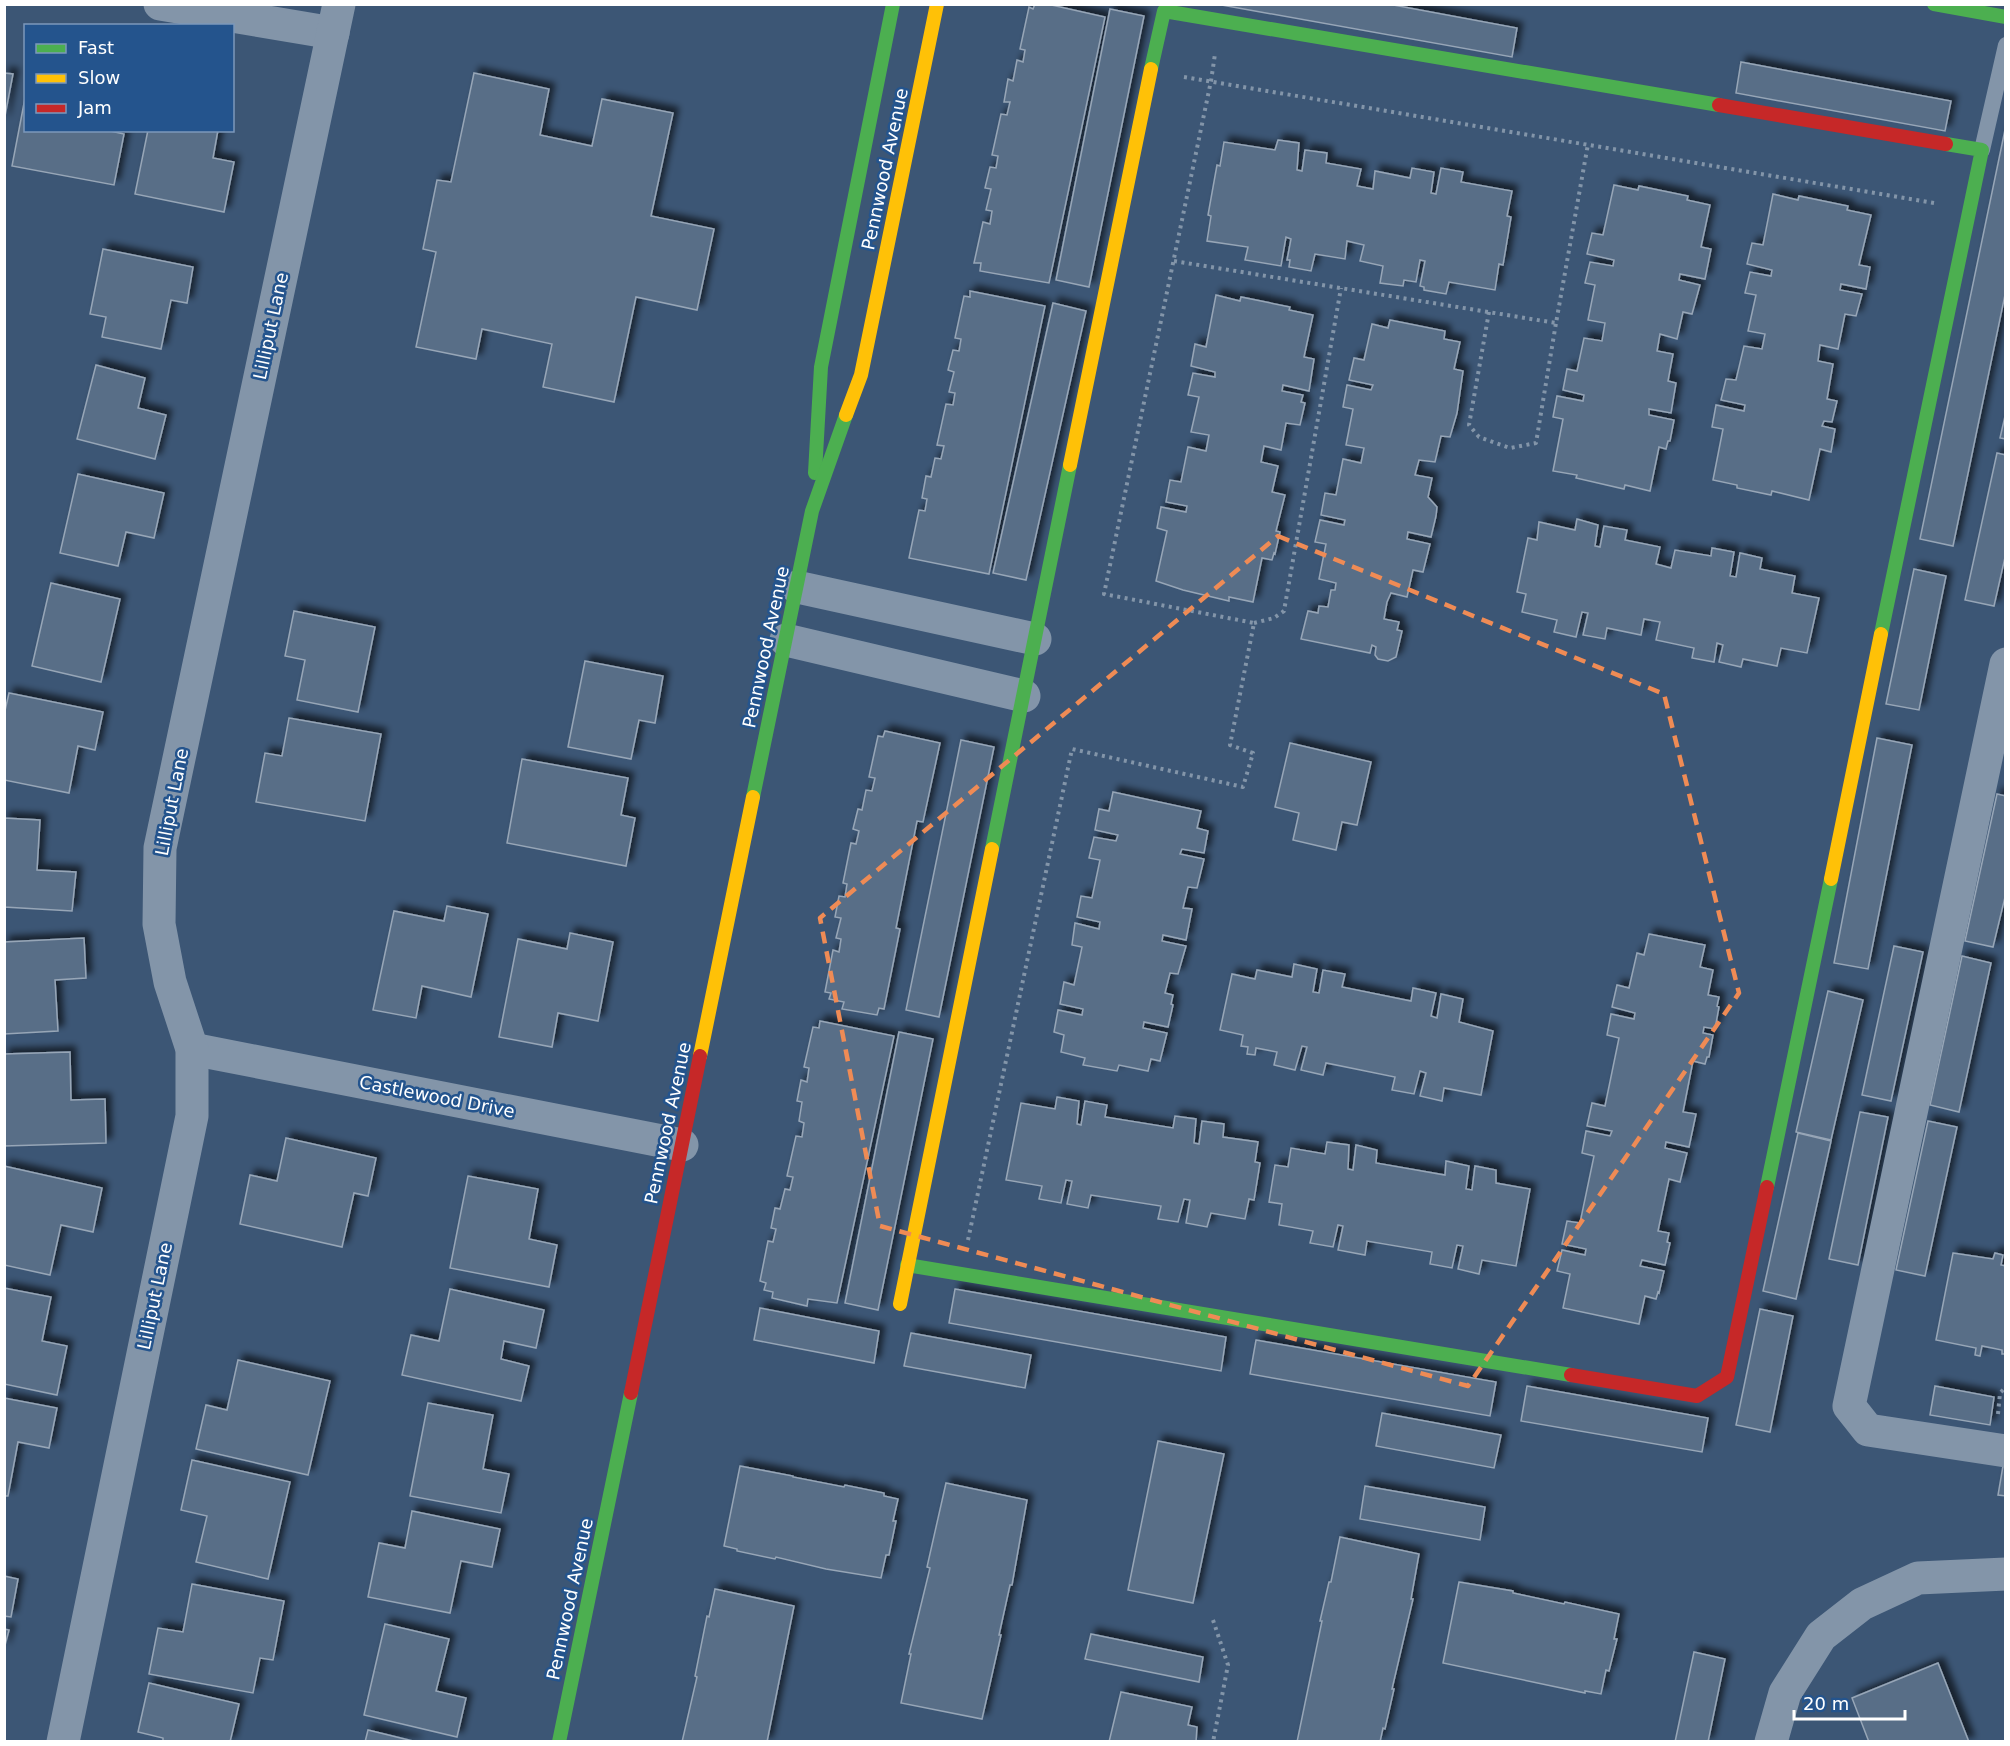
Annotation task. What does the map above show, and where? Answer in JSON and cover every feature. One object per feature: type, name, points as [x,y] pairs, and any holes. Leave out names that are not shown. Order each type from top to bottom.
[{"type":"street","points":[[160,4],[336,19]]},
{"type":"street","name":"Pennwood Avenue","points":[[559,1742],[812,511],[821,367],[893,4]]},
{"type":"street","name":"Pennwood Avenue","points":[[812,511],[861,375],[937,4]]},
{"type":"street","points":[[1934,4],[2006,17]]},
{"type":"street","points":[[900,1304],[907,1266],[1164,8],[1220,21],[1982,150],[1727,1377],[1697,1396],[907,1266]]},
{"type":"street","name":"Lilliput Lane","points":[[63,1742],[192,1116],[192,1049],[170,982],[159,924],[160,848],[336,19]]},
{"type":"street","points":[[797,587],[1035,639]]},
{"type":"street","points":[[786,640],[1024,696]]},
{"type":"street","points":[[2006,664],[1849,1406],[1868,1430],[2006,1451]]},
{"type":"street","name":"Castlewood Drive","points":[[192,1049],[682,1145]]},
{"type":"street","points":[[1771,1742],[1785,1694],[1821,1636],[1862,1604],[1918,1578],[2006,1575]]},
{"type":"lane","points":[[1982,150],[2006,45]]},
{"type":"path","points":[[1220,21],[1211,81],[1104,594],[1254,623],[1274,618],[1284,611],[1341,288]]},
{"type":"path","points":[[1151,71],[1971,209]]},
{"type":"path","points":[[1489,312],[1469,425],[1479,437],[1510,448],[1536,443],[1588,144]]},
{"type":"path","points":[[1174,261],[1556,323]]},
{"type":"path","points":[[961,1274],[1072,749],[1243,787],[1253,753],[1230,745],[1254,623]]},
{"type":"path","points":[[1212,1620],[1228,1665],[1213,1742]]},
{"type":"highlighted area","points":[[1278,536],[1664,694],[1739,993],[1468,1386],[880,1226],[820,918]]},
{"type":"building","points":[[1035,4],[1047,4],[1105,17],[1049,283],[980,271],[981,263],[974,263],[983,222],[990,224],[992,211],[986,210],[991,189],[985,188],[990,167],[996,168],[998,156],[992,155],[1001,114],[1007,115],[1010,102],[1004,102],[1008,79],[1013,81],[1017,60],[1023,62],[1025,50],[1020,49],[1029,7],[1033,9]]},
{"type":"building","points":[[1216,4],[1388,4],[1517,28],[1512,57]]},
{"type":"building","points":[[1110,9],[1144,16],[1089,287],[1056,280]]},
{"type":"building","points":[[1741,62],[1951,101],[1945,131],[1736,93]]},
{"type":"building","points":[[4,73],[13,74],[4,121]]},
{"type":"building","points":[[474,73],[549,89],[540,135],[592,146],[602,99],[673,113],[651,216],[714,229],[697,310],[636,297],[614,402],[543,387],[552,344],[482,329],[476,359],[416,347],[436,252],[423,249],[437,180],[451,182]]},
{"type":"building","points":[[24,103],[24,132],[115,132],[124,134],[114,185],[12,166]]},
{"type":"building","points":[[2006,125],[2006,290],[1953,546],[1920,539]]},
{"type":"building","points":[[148,132],[218,132],[213,158],[234,162],[224,212],[135,194]]},
{"type":"building","points":[[1278,140],[1299,143],[1297,170],[1302,171],[1305,150],[1327,153],[1326,163],[1361,169],[1357,186],[1373,189],[1375,171],[1410,178],[1412,168],[1434,172],[1431,193],[1436,194],[1441,168],[1463,172],[1461,182],[1512,191],[1507,216],[1511,217],[1503,265],[1499,264],[1495,290],[1449,282],[1446,294],[1424,290],[1424,287],[1420,286],[1425,261],[1420,260],[1416,282],[1404,280],[1403,286],[1380,283],[1383,266],[1360,261],[1364,245],[1347,241],[1345,259],[1315,254],[1311,271],[1289,267],[1290,260],[1287,260],[1291,239],[1286,237],[1281,266],[1245,260],[1248,247],[1207,241],[1211,216],[1208,215],[1217,165],[1220,166],[1224,142],[1275,150]]},
{"type":"building","points":[[1614,185],[1638,190],[1639,186],[1688,196],[1687,200],[1710,205],[1701,247],[1711,249],[1705,279],[1680,274],[1679,280],[1700,285],[1692,314],[1683,312],[1677,339],[1660,334],[1657,351],[1673,354],[1668,381],[1676,383],[1671,413],[1649,409],[1649,415],[1674,420],[1666,449],[1659,447],[1650,491],[1625,485],[1624,489],[1576,478],[1577,475],[1553,471],[1563,419],[1553,417],[1557,396],[1583,401],[1584,395],[1563,390],[1567,369],[1577,371],[1584,338],[1602,341],[1605,323],[1588,320],[1595,285],[1585,283],[1590,262],[1613,266],[1614,260],[1587,254],[1592,233],[1603,235]]},
{"type":"building","points":[[1773,194],[1798,200],[1799,196],[1848,206],[1847,210],[1871,215],[1859,265],[1870,267],[1866,289],[1841,284],[1840,290],[1862,294],[1856,316],[1845,314],[1838,349],[1820,345],[1818,361],[1833,364],[1827,399],[1837,401],[1832,422],[1824,421],[1822,426],[1835,429],[1831,452],[1820,449],[1809,500],[1772,491],[1771,495],[1737,488],[1737,485],[1713,480],[1723,429],[1712,427],[1716,405],[1744,411],[1745,405],[1721,400],[1726,379],[1736,380],[1744,346],[1762,349],[1765,334],[1748,331],[1756,295],[1745,293],[1750,272],[1771,276],[1772,270],[1747,264],[1752,243],[1763,245]]},
{"type":"building","points":[[103,249],[193,267],[187,303],[171,300],[161,349],[102,337],[106,317],[90,314]]},
{"type":"building","points":[[970,291],[1045,306],[989,574],[909,558],[919,510],[925,511],[927,499],[922,498],[926,476],[931,477],[935,458],[941,459],[944,446],[937,445],[946,404],[953,405],[955,393],[949,392],[954,372],[948,370],[953,350],[959,351],[961,339],[955,338],[964,296],[970,297]]},
{"type":"building","points":[[1216,295],[1240,301],[1241,297],[1290,307],[1289,310],[1313,315],[1304,357],[1314,359],[1309,391],[1283,385],[1282,391],[1303,395],[1301,402],[1305,403],[1300,425],[1286,423],[1281,450],[1264,446],[1261,462],[1278,466],[1272,492],[1285,495],[1276,531],[1280,532],[1275,554],[1272,560],[1262,558],[1253,602],[1229,597],[1229,601],[1156,581],[1167,531],[1157,528],[1161,507],[1186,512],[1187,506],[1166,502],[1170,480],[1181,482],[1188,447],[1206,451],[1209,435],[1191,432],[1199,397],[1188,395],[1193,373],[1215,377],[1215,372],[1191,366],[1195,344],[1206,347]]},
{"type":"building","points":[[1053,303],[1086,311],[1026,580],[993,573]]},
{"type":"building","points":[[1390,320],[1445,331],[1444,339],[1460,342],[1454,369],[1463,371],[1457,413],[1450,437],[1441,436],[1435,462],[1419,460],[1415,475],[1432,478],[1428,497],[1437,507],[1436,516],[1431,537],[1408,532],[1407,539],[1430,544],[1423,572],[1413,570],[1407,597],[1391,593],[1387,602],[1384,619],[1399,622],[1397,630],[1402,631],[1396,657],[1388,661],[1378,659],[1375,655],[1376,647],[1372,645],[1370,653],[1301,639],[1308,611],[1318,613],[1319,606],[1328,607],[1331,590],[1335,590],[1336,583],[1319,579],[1326,544],[1315,542],[1320,520],[1344,525],[1345,520],[1321,515],[1325,493],[1336,495],[1343,459],[1361,463],[1364,448],[1346,445],[1353,409],[1343,407],[1347,385],[1371,390],[1373,385],[1349,380],[1354,358],[1364,360],[1372,324],[1388,328]]},
{"type":"building","points":[[96,365],[145,378],[138,408],[166,415],[155,459],[77,439]]},
{"type":"building","points":[[2006,412],[2006,439],[2000,438]]},
{"type":"building","points":[[1997,453],[2006,455],[2006,553],[1994,606],[1965,600]]},
{"type":"building","points":[[78,474],[164,493],[154,538],[126,532],[118,566],[60,553]]},
{"type":"building","points":[[1577,519],[1598,525],[1595,546],[1600,547],[1604,526],[1627,530],[1625,540],[1660,547],[1656,564],[1671,568],[1675,550],[1711,556],[1712,548],[1734,552],[1730,576],[1736,577],[1740,553],[1762,558],[1760,569],[1795,576],[1792,593],[1819,598],[1807,653],[1781,648],[1777,666],[1743,659],[1741,667],[1719,662],[1723,645],[1717,643],[1714,662],[1692,658],[1694,648],[1656,640],[1660,622],[1644,619],[1641,635],[1607,628],[1605,639],[1583,635],[1588,613],[1582,612],[1576,637],[1554,632],[1557,620],[1522,612],[1526,594],[1517,592],[1528,538],[1537,540],[1539,522],[1575,530]]},
{"type":"building","points":[[1914,569],[1946,576],[1919,710],[1886,704]]},
{"type":"building","points":[[51,583],[120,599],[101,682],[32,666]]},
{"type":"building","points":[[294,611],[375,627],[358,712],[297,700],[305,660],[285,656]]},
{"type":"building","points":[[585,661],[663,676],[655,723],[639,720],[631,759],[568,747]]},
{"type":"building","points":[[9,693],[103,712],[95,750],[78,746],[69,793],[4,780],[4,715]]},
{"type":"building","points":[[289,718],[381,734],[365,821],[256,802],[265,753],[282,756]]},
{"type":"building","points":[[885,731],[940,743],[923,822],[917,821],[896,928],[900,929],[884,1009],[879,1008],[877,1015],[842,1009],[844,1002],[829,999],[831,993],[825,992],[833,950],[839,952],[841,939],[836,938],[841,918],[835,917],[839,896],[845,897],[847,884],[843,883],[851,843],[856,844],[859,831],[853,829],[858,809],[862,810],[866,790],[872,791],[875,778],[869,777],[878,736],[883,737]]},
{"type":"building","points":[[1877,738],[1912,745],[1868,969],[1834,963]]},
{"type":"building","points":[[961,740],[994,747],[939,1017],[906,1010]]},
{"type":"building","points":[[1290,743],[1371,762],[1357,825],[1342,822],[1336,850],[1293,840],[1299,813],[1275,807]]},
{"type":"building","points":[[522,759],[628,778],[621,815],[635,818],[626,866],[507,843]]},
{"type":"building","points":[[1113,792],[1201,811],[1197,828],[1208,831],[1204,853],[1182,849],[1180,854],[1204,859],[1197,888],[1188,887],[1183,908],[1192,909],[1186,940],[1163,935],[1162,941],[1186,946],[1178,974],[1170,973],[1165,993],[1173,995],[1168,1027],[1144,1022],[1143,1028],[1167,1033],[1160,1061],[1151,1059],[1148,1071],[1119,1065],[1117,1071],[1083,1065],[1085,1058],[1061,1052],[1064,1035],[1054,1032],[1058,1010],[1082,1015],[1083,1009],[1060,1004],[1064,982],[1074,985],[1082,947],[1072,945],[1075,923],[1099,929],[1100,922],[1077,917],[1081,896],[1092,898],[1100,860],[1089,858],[1094,837],[1116,841],[1118,835],[1095,830],[1099,809],[1109,811]]},
{"type":"building","points":[[1997,794],[2006,796],[2006,893],[1993,947],[1965,941]]},
{"type":"building","points":[[4,818],[40,820],[37,870],[76,872],[72,911],[4,907]]},
{"type":"building","points":[[447,906],[488,914],[471,997],[422,986],[416,1018],[373,1010],[394,911],[444,921]]},
{"type":"building","points":[[570,933],[613,942],[598,1021],[558,1013],[552,1047],[499,1037],[518,939],[567,949]]},
{"type":"building","points":[[1649,934],[1705,945],[1700,967],[1713,970],[1708,995],[1719,997],[1717,1006],[1719,1007],[1715,1029],[1704,1027],[1703,1033],[1713,1035],[1709,1057],[1705,1064],[1693,1061],[1683,1112],[1696,1114],[1689,1147],[1666,1142],[1665,1148],[1687,1153],[1680,1182],[1669,1179],[1658,1231],[1669,1233],[1667,1242],[1670,1243],[1665,1265],[1642,1260],[1640,1266],[1664,1271],[1656,1299],[1645,1296],[1639,1324],[1563,1308],[1570,1274],[1557,1271],[1562,1250],[1585,1255],[1586,1249],[1562,1244],[1567,1221],[1580,1223],[1594,1156],[1582,1153],[1586,1131],[1610,1136],[1612,1131],[1587,1126],[1592,1103],[1605,1106],[1619,1038],[1607,1035],[1611,1014],[1634,1019],[1635,1013],[1612,1007],[1617,985],[1629,988],[1637,953],[1644,955]]},
{"type":"building","points":[[84,938],[86,978],[55,980],[58,1031],[4,1034],[4,942]]},
{"type":"building","points":[[1894,946],[1923,952],[1891,1101],[1862,1095]]},
{"type":"building","points":[[1962,956],[1991,963],[1959,1112],[1930,1105]]},
{"type":"building","points":[[1294,964],[1317,969],[1313,992],[1319,993],[1323,970],[1345,974],[1342,987],[1411,1001],[1413,988],[1436,993],[1431,1016],[1437,1018],[1441,994],[1463,999],[1459,1022],[1493,1031],[1481,1095],[1444,1088],[1442,1101],[1420,1096],[1426,1073],[1420,1071],[1414,1094],[1392,1090],[1395,1077],[1326,1063],[1323,1075],[1301,1070],[1307,1047],[1302,1046],[1295,1070],[1274,1065],[1277,1052],[1256,1048],[1255,1055],[1247,1054],[1248,1047],[1241,1046],[1243,1035],[1220,1030],[1232,974],[1255,979],[1257,970],[1292,977]]},
{"type":"building","points":[[1828,991],[1863,1000],[1831,1140],[1796,1132]]},
{"type":"building","points":[[820,1021],[894,1036],[837,1303],[808,1299],[807,1306],[772,1298],[773,1292],[764,1290],[766,1283],[760,1281],[768,1241],[773,1242],[776,1229],[771,1228],[775,1208],[780,1209],[785,1189],[790,1190],[793,1177],[787,1176],[796,1136],[802,1137],[804,1123],[799,1121],[802,1102],[797,1101],[801,1080],[807,1082],[809,1068],[804,1067],[813,1027],[819,1028]]},
{"type":"building","points":[[899,1032],[933,1039],[878,1310],[845,1303]]},
{"type":"building","points":[[70,1052],[71,1100],[105,1099],[106,1143],[4,1146],[4,1054]]},
{"type":"building","points":[[1057,1097],[1079,1101],[1077,1124],[1081,1125],[1085,1101],[1107,1105],[1105,1117],[1173,1128],[1175,1116],[1196,1119],[1194,1143],[1199,1144],[1202,1121],[1224,1124],[1223,1137],[1258,1142],[1255,1162],[1260,1163],[1254,1200],[1249,1199],[1245,1219],[1211,1213],[1207,1227],[1186,1223],[1190,1200],[1184,1199],[1178,1222],[1158,1219],[1161,1206],[1091,1195],[1088,1208],[1067,1204],[1072,1181],[1066,1180],[1061,1203],[1039,1199],[1042,1186],[1006,1180],[1021,1103],[1055,1109]]},
{"type":"building","points":[[1860,1112],[1888,1117],[1858,1265],[1829,1259]]},
{"type":"building","points":[[1928,1121],[1957,1127],[1925,1276],[1896,1270]]},
{"type":"building","points":[[1798,1133],[1831,1141],[1796,1299],[1763,1291]]},
{"type":"building","points":[[286,1138],[376,1158],[368,1196],[354,1193],[342,1247],[240,1224],[250,1175],[277,1181]]},
{"type":"building","points":[[1327,1142],[1349,1145],[1348,1169],[1353,1170],[1356,1145],[1377,1150],[1376,1163],[1445,1175],[1446,1161],[1469,1166],[1466,1189],[1472,1190],[1475,1166],[1496,1170],[1496,1183],[1530,1189],[1516,1266],[1482,1260],[1479,1274],[1458,1269],[1463,1246],[1457,1245],[1452,1268],[1430,1264],[1432,1252],[1367,1241],[1365,1255],[1338,1250],[1343,1226],[1338,1225],[1333,1247],[1310,1243],[1313,1231],[1279,1225],[1282,1204],[1269,1202],[1275,1165],[1288,1167],[1291,1148],[1325,1154]]},
{"type":"building","points":[[4,1166],[102,1188],[93,1232],[61,1225],[50,1275],[4,1265]]},
{"type":"building","points":[[468,1176],[538,1189],[529,1239],[557,1245],[549,1287],[450,1268]]},
{"type":"building","points":[[1953,1253],[1993,1259],[1995,1253],[2003,1255],[2001,1265],[2006,1266],[2006,1354],[2002,1354],[2002,1350],[1982,1346],[1980,1356],[1975,1355],[1976,1348],[1936,1340]]},
{"type":"building","points":[[4,1288],[51,1297],[42,1341],[67,1346],[57,1395],[4,1384]]},
{"type":"building","points":[[450,1289],[544,1310],[536,1348],[504,1341],[501,1359],[529,1366],[521,1401],[402,1375],[411,1335],[439,1341]]},
{"type":"building","points":[[955,1289],[1226,1337],[1221,1371],[949,1323]]},
{"type":"building","points":[[760,1308],[879,1331],[874,1363],[754,1340]]},
{"type":"building","points":[[1760,1309],[1793,1316],[1770,1432],[1736,1425]]},
{"type":"building","points":[[911,1333],[1031,1355],[1025,1388],[904,1366]]},
{"type":"building","points":[[1256,1340],[1496,1382],[1490,1416],[1250,1374]]},
{"type":"building","points":[[238,1360],[330,1381],[308,1475],[196,1449],[206,1405],[227,1410]]},
{"type":"building","points":[[1527,1386],[1708,1418],[1702,1452],[1521,1421]]},
{"type":"building","points":[[1935,1386],[1994,1397],[1990,1425],[1930,1415]]},
{"type":"building","points":[[4,1398],[57,1408],[49,1448],[18,1442],[8,1496],[4,1496]]},
{"type":"building","points":[[428,1403],[493,1415],[483,1469],[509,1474],[501,1513],[410,1496]]},
{"type":"building","points":[[1382,1413],[1501,1435],[1494,1468],[1376,1446]]},
{"type":"building","points":[[1158,1441],[1224,1454],[1193,1603],[1128,1590]]},
{"type":"building","points":[[192,1460],[290,1482],[268,1579],[196,1562],[207,1516],[181,1510]]},
{"type":"building","points":[[740,1466],[884,1493],[884,1496],[898,1499],[889,1555],[886,1555],[881,1578],[826,1569],[776,1557],[775,1559],[724,1546]]},
{"type":"building","points":[[2003,1466],[2006,1467],[2006,1496],[1998,1495]]},
{"type":"building","points":[[946,1483],[1027,1500],[1012,1585],[1010,1585],[982,1719],[901,1703],[911,1654],[909,1654],[930,1568],[927,1567]]},
{"type":"building","points":[[1365,1486],[1485,1507],[1480,1540],[1360,1519]]},
{"type":"building","points":[[412,1511],[500,1529],[492,1567],[461,1561],[450,1613],[368,1597],[379,1543],[405,1548]]},
{"type":"building","points":[[1340,1537],[1419,1554],[1411,1599],[1413,1599],[1385,1729],[1383,1728],[1380,1742],[1297,1742],[1322,1621],[1320,1621]]},
{"type":"building","points":[[4,1576],[18,1579],[11,1617],[4,1616]]},
{"type":"building","points":[[1459,1582],[1619,1614],[1614,1639],[1617,1639],[1609,1671],[1606,1670],[1601,1694],[1585,1691],[1585,1693],[1443,1663]]},
{"type":"building","points":[[192,1584],[284,1601],[273,1660],[260,1658],[253,1693],[149,1674],[158,1628],[183,1632]]},
{"type":"building","points":[[715,1589],[794,1606],[767,1742],[682,1742],[697,1677],[695,1676],[707,1616],[709,1617]]},
{"type":"building","points":[[385,1624],[449,1639],[436,1691],[466,1698],[457,1737],[364,1715]]},
{"type":"building","points":[[4,1629],[9,1630],[4,1649]]},
{"type":"building","points":[[1091,1634],[1203,1657],[1199,1682],[1085,1659]]},
{"type":"building","points":[[1694,1652],[1725,1659],[1708,1742],[1675,1742]]},
{"type":"building","points":[[1938,1663],[1969,1742],[1869,1742],[1852,1698]]},
{"type":"building","points":[[149,1683],[239,1704],[230,1742],[163,1742],[163,1738],[138,1732]]},
{"type":"building","points":[[1121,1692],[1192,1707],[1188,1725],[1197,1727],[1196,1742],[1109,1742]]},
{"type":"building","points":[[368,1730],[417,1742],[365,1742]]},
{"type":"traffic: fast","points":[[815,473],[821,367],[893,4]]},
{"type":"traffic: fast","points":[[1934,4],[2006,17]]},
{"type":"traffic: fast","points":[[1151,69],[1164,11],[1719,105]]},
{"type":"traffic: fast","points":[[1881,634],[1982,150],[1946,144]]},
{"type":"traffic: fast","points":[[753,797],[812,511],[846,415]]},
{"type":"traffic: fast","points":[[992,849],[1070,465]]},
{"type":"traffic: fast","points":[[1767,1187],[1831,879]]},
{"type":"traffic: fast","points":[[907,1265],[1571,1375]]},
{"type":"traffic: fast","points":[[559,1742],[631,1393]]},
{"type":"traffic: slow","points":[[846,415],[861,375],[937,4]]},
{"type":"traffic: slow","points":[[1070,465],[1151,69]]},
{"type":"traffic: slow","points":[[1831,879],[1881,634]]},
{"type":"traffic: slow","points":[[700,1056],[753,797]]},
{"type":"traffic: slow","points":[[900,1304],[992,849]]},
{"type":"traffic: jam","points":[[1719,105],[1946,144]]},
{"type":"traffic: jam","points":[[631,1393],[700,1056]]},
{"type":"traffic: jam","points":[[1571,1375],[1697,1396],[1727,1377],[1767,1187]]}]
